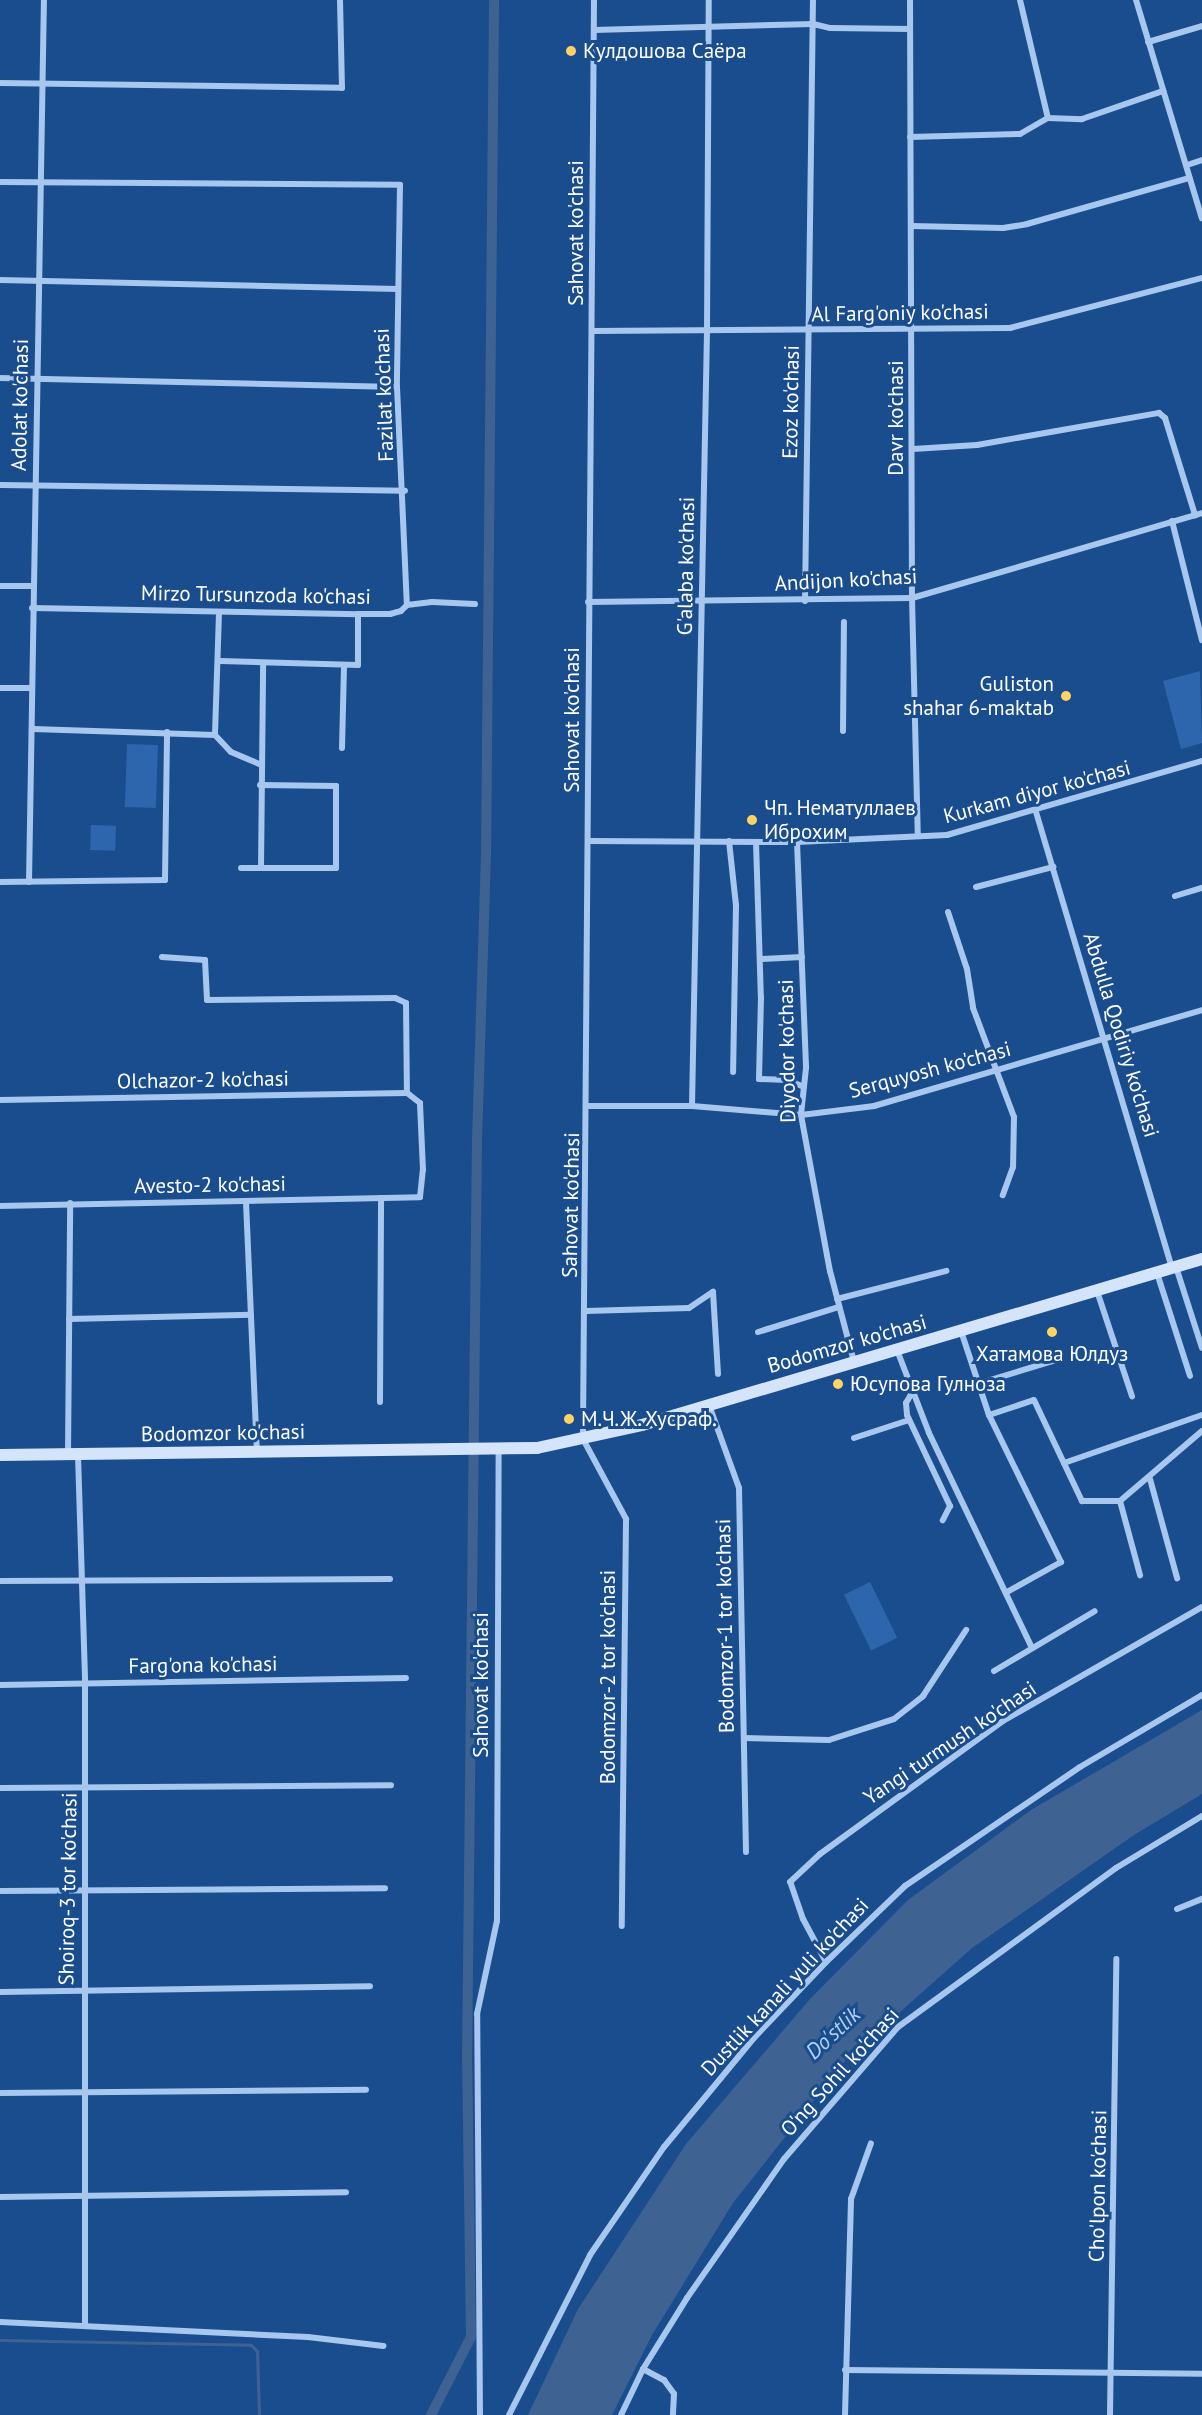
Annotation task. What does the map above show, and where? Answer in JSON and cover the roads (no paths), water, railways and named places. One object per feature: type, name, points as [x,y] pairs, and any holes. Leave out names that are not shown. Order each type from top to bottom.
[{"type":"street","name":"Adolat ko'chasi","points":[[29,882],[33,729],[32,586],[38,379],[40,84],[44,0]]},
{"type":"street","points":[[0,83],[342,88],[340,0]]},
{"type":"street","name":"Sahovat ko'chasi","points":[[583,1439],[588,1106],[588,602],[594,0]]},
{"type":"street","name":"G'alaba ko'chasi","points":[[692,1106],[707,332],[709,0]]},
{"type":"street","name":"Ezoz ko'chasi","points":[[805,601],[813,0]]},
{"type":"street","name":"Davr ko'chasi","points":[[910,0],[912,598],[918,836]]},
{"type":"street","points":[[1020,0],[1048,118]]},
{"type":"street","points":[[1136,0],[1202,218]]},
{"type":"street","points":[[594,30],[813,24],[830,28],[910,29]]},
{"type":"street","points":[[1148,42],[1202,26]]},
{"type":"street","points":[[910,137],[1020,134],[1048,118],[1082,119],[1163,91]]},
{"type":"street","points":[[1186,165],[1202,160]]},
{"type":"street","points":[[912,226],[1003,228],[1027,224],[1190,178]]},
{"type":"street","points":[[0,182],[40,182]]},
{"type":"street","name":"Fazilat ko'chasi","points":[[40,182],[400,185],[397,387],[405,491],[407,605]]},
{"type":"street","name":"Al Farg'oniy ko'chasi","points":[[592,331],[707,332],[1010,328],[1202,278]]},
{"type":"street","points":[[0,280],[398,289]]},
{"type":"street","points":[[0,378],[397,387]]},
{"type":"street","points":[[913,449],[977,445],[1159,413],[1165,418],[1198,514]]},
{"type":"street","points":[[0,485],[405,491]]},
{"type":"street","name":"Andijon ko'chasi","points":[[588,602],[912,598],[1198,514]]},
{"type":"street","points":[[1172,521],[1202,640]]},
{"type":"street","points":[[0,586],[32,586]]},
{"type":"street","name":"Mirzo Tursunzoda ko'chasi","points":[[32,608],[219,613],[390,614],[401,611],[407,605],[475,603]]},
{"type":"street","points":[[215,735],[220,661],[219,613]]},
{"type":"street","points":[[220,661],[358,665],[358,614]]},
{"type":"street","points":[[843,731],[844,622]]},
{"type":"street","points":[[261,868],[263,663]]},
{"type":"street","points":[[342,748],[344,665]]},
{"type":"street","points":[[0,688],[32,688]]},
{"type":"street","points":[[33,729],[215,735],[231,752],[261,765]]},
{"type":"street","points":[[0,882],[165,880],[167,732]]},
{"type":"street","name":"Kurkam diyor ko'chasi","points":[[589,841],[796,842],[947,835],[1036,812],[1202,761]]},
{"type":"street","points":[[241,868],[336,868],[336,786],[261,785]]},
{"type":"street","name":"Abdulla Qodiriy ko'chasi","points":[[1036,812],[1174,1268],[1202,1348]]},
{"type":"street","points":[[729,841],[736,905],[732,1072]]},
{"type":"street","points":[[756,842],[761,959],[759,1079],[787,1080],[804,1087]]},
{"type":"street","name":"Diyodor ko'chasi","points":[[796,842],[802,957],[804,1087],[801,1115],[837,1299],[854,1362]]},
{"type":"street","points":[[976,887],[1053,867]]},
{"type":"street","points":[[1175,896],[1202,888]]},
{"type":"street","points":[[948,912],[967,969],[973,1008],[999,1070],[1014,1117],[1013,1167],[1003,1195]]},
{"type":"street","points":[[162,957],[206,960],[207,1000],[394,998],[406,1003],[407,1093]]},
{"type":"street","points":[[761,959],[802,957]]},
{"type":"street","name":"Serquyosh ko'chasi","points":[[588,1106],[692,1106],[801,1115],[874,1106],[1202,1010]]},
{"type":"street","name":"Olchazor-2 ko'chasi","points":[[0,1100],[407,1093]]},
{"type":"street","name":"Avesto-2 ko'chasi","points":[[0,1206],[420,1197],[423,1170],[420,1103],[407,1093]]},
{"type":"street","points":[[380,1402],[381,1198]]},
{"type":"street","points":[[246,1202],[257,1452]]},
{"type":"street","name":"Shoiroq-3 tor ko'chasi","points":[[70,1203],[69,1319],[73,1455],[85,1684],[86,1787],[82,1891],[85,2324]]},
{"type":"street","name":"Bodomzor ko'chasi","points":[[0,1455],[492,1450],[583,1439],[709,1405],[1202,1259]]},
{"type":"street","points":[[837,1299],[946,1271]]},
{"type":"street","points":[[1157,1273],[1190,1376]]},
{"type":"street","points":[[1097,1291],[1132,1396]]},
{"type":"street","points":[[586,1311],[689,1308],[713,1292],[718,1374]]},
{"type":"street","points":[[758,1332],[839,1307]]},
{"type":"street","points":[[69,1319],[251,1315]]},
{"type":"street","points":[[961,1330],[989,1415],[1061,1562],[1007,1592]]},
{"type":"street","points":[[897,1350],[929,1433],[1032,1648]]},
{"type":"street","points":[[977,1384],[1056,1360]]},
{"type":"street","points":[[913,1391],[906,1403],[909,1420],[950,1506],[943,1520]]},
{"type":"street","points":[[989,1415],[1034,1400],[1082,1501],[1120,1501],[1150,1479],[1202,1431]]},
{"type":"street","name":"Bodomzor-1 tor ko'chasi","points":[[709,1405],[739,1488],[746,1852]]},
{"type":"street","points":[[1064,1463],[1202,1415]]},
{"type":"street","points":[[854,1438],[909,1420]]},
{"type":"street","name":"Bodomzor-2 tor ko'chasi","points":[[583,1439],[626,1519],[622,1926]]},
{"type":"street","name":"Sahovat ko'chasi","points":[[480,2415],[477,2014],[497,1921],[492,1450]]},
{"type":"street","points":[[1150,1479],[1177,1578]]},
{"type":"street","points":[[1120,1501],[1140,1575]]},
{"type":"street","points":[[0,1581],[390,1579]]},
{"type":"street","name":"Yangi turmush ko'chasi","points":[[826,1962],[803,1919],[790,1882],[820,1854],[1003,1721],[1202,1607]]},
{"type":"street","points":[[994,1671],[1095,1611]]},
{"type":"street","points":[[744,1738],[829,1740],[894,1719],[923,1696],[966,1630]]},
{"type":"street","name":"Farg'ona ko'chasi","points":[[0,1685],[406,1678]]},
{"type":"street","name":"Dustlik kanali yuli ko'chasi","points":[[509,2415],[590,2255],[664,2147],[753,2040],[826,1962],[905,1886],[1080,1767],[1202,1695]]},
{"type":"street","points":[[0,1788],[390,1785]]},
{"type":"street","name":"O'ng Sohil ko'chasi","points":[[621,2415],[643,2369],[784,2159],[898,2027],[1116,1868],[1202,1816]]},
{"type":"street","points":[[0,1891],[385,1888]]},
{"type":"street","points":[[1177,1909],[1202,1899]]},
{"type":"street","name":"Cho'lpon ko'chasi","points":[[1110,2415],[1116,1959]]},
{"type":"street","points":[[0,1992],[370,1986]]},
{"type":"street","points":[[0,2093],[366,2090]]},
{"type":"street","points":[[845,2415],[851,2199],[871,2143]]},
{"type":"street","points":[[0,2197],[345,2192]]},
{"type":"street","points":[[0,2322],[85,2324],[308,2337],[383,2346]]},
{"type":"street","points":[[643,2369],[664,2380],[674,2394],[673,2415]]},
{"type":"street","points":[[845,2370],[1202,2374]]},
{"type":"water","name":"Do'stlik","points":[[1202,1710],[1202,1794],[1134,1835],[972,1948],[846,2060],[733,2203],[652,2335],[612,2415],[528,2415],[578,2309],[686,2144],[810,1999],[908,1900],[1031,1810]]},
{"type":"waterway","points":[[431,2415],[471,2337],[467,2063],[477,1141],[486,855],[494,0]]},
{"type":"waterway","points":[[0,2340],[251,2345],[257,2351],[259,2415]]},
{"type":"place","name":"Кулдошова Саёра","points":[[571,51]]},
{"type":"place","name":"Guliston shahar 6-maktab","points":[[1066,696]]},
{"type":"place","name":"Чп. Нематуллаев Иброхим","points":[[752,820]]},
{"type":"place","name":"Хатамова Юлдуз","points":[[1052,1332]]},
{"type":"place","name":"Юсупова Гулноза","points":[[838,1384]]},
{"type":"place","name":"М.Ч.Ж. Хусраф.","points":[[569,1419]]}]
